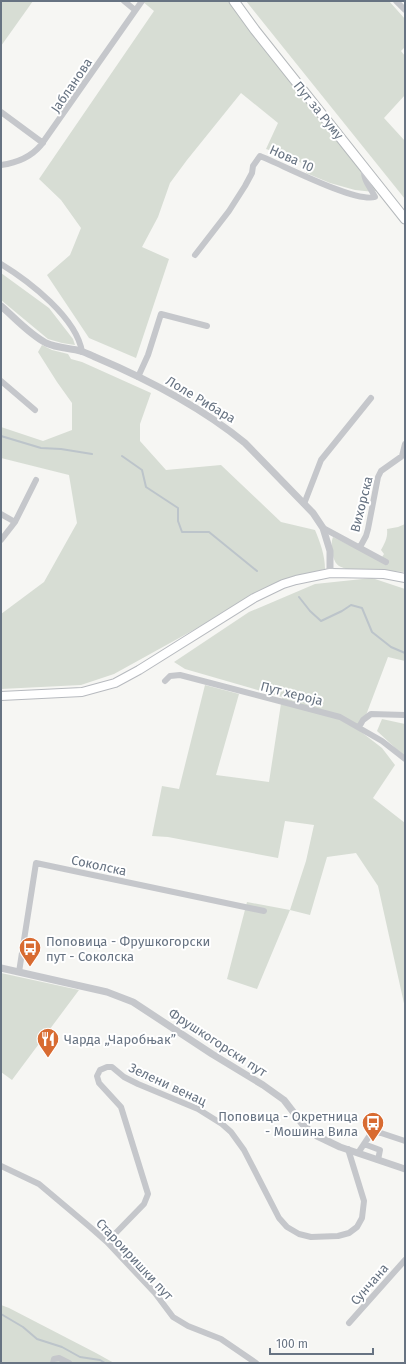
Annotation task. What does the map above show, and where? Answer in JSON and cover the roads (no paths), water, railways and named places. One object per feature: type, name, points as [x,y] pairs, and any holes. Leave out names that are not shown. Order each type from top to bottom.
[{"type":"main road","name":"Пут за Руму","points":[[234,1],[405,219]]},
{"type":"main road","points":[[1,696],[82,692],[115,683],[139,670],[245,603],[267,591],[296,580],[330,573],[384,574],[405,578]]},
{"type":"street","points":[[124,1],[135,10]]},
{"type":"street","name":"Јабланова","points":[[1,165],[12,163],[27,157],[34,153],[43,143],[142,1]]},
{"type":"street","points":[[396,1],[405,10]]},
{"type":"street","points":[[1,112],[43,143]]},
{"type":"street","name":"Нова 10","points":[[195,255],[229,211],[245,186],[252,173],[253,166],[260,156],[328,186],[364,198],[376,197],[364,178],[366,168]]},
{"type":"street","points":[[1,264],[15,273],[58,309],[79,339],[82,352]]},
{"type":"street","name":"Лоле Рибара","points":[[1,306],[33,334],[46,343],[82,352],[138,377],[192,406],[236,435],[313,513],[323,528],[330,551],[330,573]]},
{"type":"street","points":[[138,377],[148,355],[161,314],[207,326]]},
{"type":"street","points":[[1,381],[36,410]]},
{"type":"street","points":[[304,504],[321,460],[371,398]]},
{"type":"street","points":[[404,455],[405,444]]},
{"type":"street","name":"Вихорска","points":[[360,547],[368,529],[378,477],[381,471],[404,455]]},
{"type":"street","points":[[1,540],[15,522],[36,480]]},
{"type":"street","points":[[1,514],[15,522]]},
{"type":"street","points":[[323,528],[386,562]]},
{"type":"street","name":"Пут хероја","points":[[165,681],[170,676],[180,676],[340,717],[382,741],[405,759]]},
{"type":"street","points":[[359,727],[363,720],[371,714],[405,715]]},
{"type":"street","name":"Соколска","points":[[19,972],[36,863],[264,911]]},
{"type":"street","name":"Фрушкогорски пут","points":[[1,968],[107,992],[132,1002],[263,1085],[284,1100],[304,1126],[317,1136],[358,1153],[405,1169]]},
{"type":"street","name":"Зелени венац","points":[[107,1242],[144,1204],[148,1194],[122,1107],[99,1083],[97,1076],[100,1070],[107,1067],[112,1068],[124,1077],[138,1084],[198,1109],[222,1124],[231,1132],[244,1150],[279,1218],[287,1227],[299,1234],[311,1236],[338,1236],[349,1233],[356,1227],[362,1218],[364,1201],[348,1149]]},
{"type":"street","points":[[358,1153],[373,1132],[405,1141]]},
{"type":"street","points":[[364,1144],[380,1150],[378,1160]]},
{"type":"street","name":"Староиришки пут","points":[[1,1166],[39,1184],[107,1242],[155,1293],[173,1317],[188,1326],[220,1339],[256,1363]]},
{"type":"street","name":"Сунчана","points":[[349,1323],[405,1260]]},
{"type":"street","points":[[53,1363],[54,1359],[59,1358],[69,1363]]},
{"type":"waterway","points":[[1,436],[41,448],[61,449],[92,454]]},
{"type":"waterway","points":[[122,456],[142,470],[146,487],[178,508],[178,521],[182,532],[209,532],[257,571]]},
{"type":"waterway","points":[[299,597],[310,611],[321,621],[351,605],[362,608],[372,632],[391,647],[405,653]]},
{"type":"waterway","points":[[1,1314],[23,1327],[37,1339],[62,1347],[80,1357],[100,1360],[105,1363]]},
{"type":"place","name":"Поповица - Фрушкогорски пут - Соколска","points":[[30,968]]},
{"type":"place","name":"Чарда „Чаробњак”","points":[[48,1058]]},
{"type":"place","name":"Поповица - Окретница - Мошина Вила","points":[[373,1142]]}]
